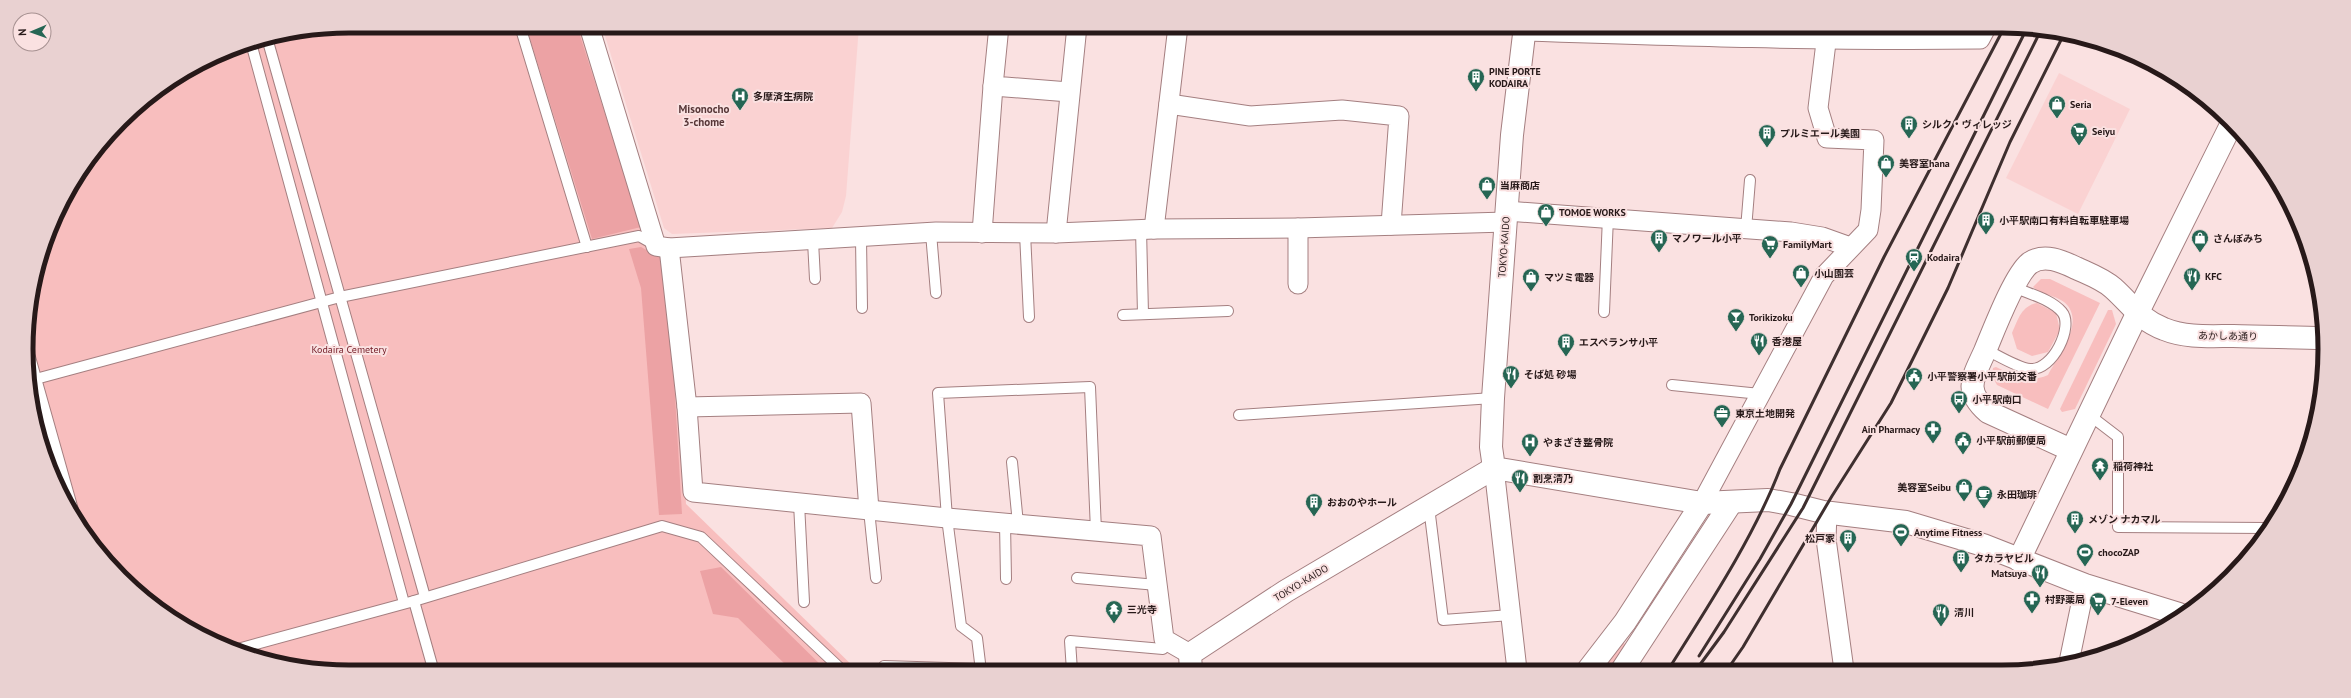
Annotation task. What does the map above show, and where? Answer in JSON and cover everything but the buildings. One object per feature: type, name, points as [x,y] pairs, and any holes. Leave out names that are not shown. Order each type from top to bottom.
[{"type":"street","points":[[591,33],[663,247],[687,407],[694,492],[947,518],[1151,536],[1164,639],[1191,662]]},
{"type":"street","points":[[982,233],[992,86],[998,33]]},
{"type":"street","points":[[1056,233],[1069,92],[1076,33]]},
{"type":"street","points":[[1147,229],[1169,104],[1177,33]]},
{"type":"street","name":"TOKYO-KAIDO","points":[[1191,662],[1286,591],[1494,468],[1490,447],[1493,398],[1512,135],[1524,33]]},
{"type":"street","points":[[1592,665],[1624,622],[1702,503],[1824,276],[1850,247],[1868,230],[1871,210],[1874,140],[1827,138],[1818,108],[1828,33],[1938,33],[1980,39],[1983,33]]},
{"type":"street","points":[[992,86],[1069,92]]},
{"type":"street","points":[[1169,104],[1250,116],[1342,110],[1399,116],[1391,225]]},
{"type":"street","points":[[2014,565],[2136,314],[2229,130]]},
{"type":"street","points":[[663,247],[813,241],[931,233],[1056,233],[1147,229],[1298,228],[1391,225],[1507,216],[1608,217],[1791,232],[1822,237],[1850,247]]},
{"type":"street","points":[[1298,228],[1298,284]]},
{"type":"street","points":[[2071,450],[1988,412],[1977,402],[1972,391],[1972,379],[2014,287],[2030,263],[2042,259],[2056,259],[2113,287],[2136,314]]},
{"type":"street","name":"あかしあ通り","points":[[2136,314],[2164,329],[2187,335],[2317,338]]},
{"type":"street","points":[[687,407],[861,403],[869,510]]},
{"type":"street","points":[[1516,665],[1494,468],[1702,503],[1731,503],[1768,500],[1827,513],[1906,522],[1983,545],[2014,565],[2176,613]]},
{"type":"street","points":[[1625,665],[1731,503]]},
{"type":"street","points":[[1827,513],[1826,539],[1843,665]]},
{"type":"street","points":[[2070,658],[2085,585]]},
{"type":"lane","points":[[522,33],[587,247]]},
{"type":"lane","points":[[269,44],[425,597]]},
{"type":"lane","points":[[252,48],[404,603]]},
{"type":"lane","points":[[1746,229],[1750,180]]},
{"type":"lane","points":[[1604,312],[1608,217]]},
{"type":"lane","points":[[1143,314],[1147,229]]},
{"type":"lane","points":[[931,233],[936,293]]},
{"type":"lane","points":[[1025,233],[1029,317]]},
{"type":"lane","points":[[35,379],[340,297],[639,236],[663,247]]},
{"type":"lane","points":[[860,238],[862,308]]},
{"type":"lane","points":[[813,241],[815,280]]},
{"type":"lane","points":[[1985,349],[2029,369],[2046,365],[2053,358],[2067,325],[2064,314],[2057,306],[2014,287]]},
{"type":"lane","points":[[1123,315],[1228,311]]},
{"type":"lane","points":[[35,384],[68,492]]},
{"type":"lane","points":[[1672,385],[1760,394]]},
{"type":"lane","points":[[980,665],[977,638],[960,626],[947,518],[938,393],[1090,387],[1096,531]]},
{"type":"lane","points":[[1239,415],[1493,398]]},
{"type":"lane","points":[[2088,414],[2118,437],[2118,527],[2263,528]]},
{"type":"lane","points":[[1006,579],[1011,524],[1012,462]]},
{"type":"lane","points":[[799,503],[804,602]]},
{"type":"lane","points":[[1429,507],[1443,620],[1511,615]]},
{"type":"lane","points":[[869,510],[876,578]]},
{"type":"lane","points":[[245,647],[414,601],[662,526],[701,537],[837,665]]},
{"type":"lane","points":[[1077,578],[1157,585]]},
{"type":"lane","points":[[414,601],[432,665]]},
{"type":"lane","points":[[1072,665],[1070,641],[1163,649],[1164,639]]},
{"type":"shaded area","points":[[528,33],[579,33],[641,227],[592,239]]},
{"type":"shaded area","name":"多摩済生病院","points":[[604,33],[858,33],[846,196],[842,212],[832,228],[672,234],[664,228]]},
{"type":"shaded area","points":[[2059,73],[2130,109],[2078,214],[2006,178]]},
{"type":"shaded area","points":[[641,247],[667,261],[682,514],[659,515],[641,288],[629,249]]},
{"type":"shaded area","points":[[721,567],[821,665],[786,665],[738,618],[713,614],[700,571]]},
{"type":"green space","name":"Kodaira Cemetery","points":[[585,33],[670,256],[686,504],[852,665],[349,665],[287,659],[228,641],[191,623],[173,612],[141,587],[111,557],[86,525],[75,507],[57,470],[39,411],[33,349],[39,287],[57,228],[75,191],[86,173],[111,141],[141,111],[173,86],[191,75],[228,57],[287,39],[328,34]]},
{"type":"green space","points":[[2041,279],[2050,279],[2100,303],[2048,409],[1997,385],[1992,376],[1993,368],[1996,367],[2021,378],[2041,378],[2048,375],[2064,349],[2072,328],[2073,319],[2070,310],[2064,302],[2040,292],[2033,287]]},
{"type":"green space","points":[[2037,303],[2056,313],[2060,330],[2048,352],[2032,356],[2017,349],[2012,333],[2024,310],[2027,307]]},
{"type":"green space","points":[[2108,310],[2112,310],[2116,324],[2075,409],[2062,412],[2060,409]]},
{"type":"green space","points":[[1668,570],[1676,571],[1647,615],[1644,613]]},
{"type":"green space","points":[[1623,641],[1627,648],[1615,665],[1604,665]]},
{"type":"railway","points":[[1671,665],[1729,572],[1757,520],[1780,469],[1884,257],[2001,33]]},
{"type":"railway","points":[[1699,656],[1760,559],[1791,504],[2024,34]]},
{"type":"railway","points":[[1700,665],[1724,632],[1803,508],[2038,36]]},
{"type":"railway","points":[[1730,665],[1743,647],[1832,496],[1891,403],[1948,288],[2010,142],[2062,39]]},
{"type":"place","name":"PINE PORTE KODAIRA","points":[[1476,92]]},
{"type":"place","name":"多摩済生病院","points":[[740,111]]},
{"type":"place","name":"Seria","points":[[2057,119]]},
{"type":"place","name":"シルク・ヴィレッジ","points":[[1909,139]]},
{"type":"place","name":"Seiyu","points":[[2079,146]]},
{"type":"place","name":"プルミエール美園","points":[[1767,148]]},
{"type":"place","name":"美容室hana","points":[[1886,178]]},
{"type":"place","name":"当麻商店","points":[[1487,200]]},
{"type":"place","name":"TOMOE WORKS","points":[[1546,227]]},
{"type":"place","name":"小平駅南口有料自転車駐車場","points":[[1986,235]]},
{"type":"place","name":"マノワール小平","points":[[1659,253]]},
{"type":"place","name":"さんぽみち","points":[[2200,253]]},
{"type":"place","name":"FamilyMart","points":[[1770,259]]},
{"type":"place","name":"Kodaira","points":[[1914,272]]},
{"type":"place","name":"小山園芸","points":[[1801,288]]},
{"type":"place","name":"KFC","points":[[2192,291]]},
{"type":"place","name":"マツミ電器","points":[[1531,292]]},
{"type":"place","name":"Torikizoku","points":[[1736,332]]},
{"type":"place","name":"香港屋","points":[[1759,356]]},
{"type":"place","name":"エスペランサ小平","points":[[1566,357]]},
{"type":"place","name":"そば処 砂場","points":[[1511,389]]},
{"type":"place","name":"小平警察署小平駅前交番","points":[[1914,391]]},
{"type":"place","name":"小平駅南口","points":[[1959,414]]},
{"type":"place","name":"東京土地開発","points":[[1722,428]]},
{"type":"place","name":"Ain Pharmacy","points":[[1933,444]]},
{"type":"place","name":"小平駅前郵便局","points":[[1963,455]]},
{"type":"place","name":"やまざき整骨院","points":[[1530,457]]},
{"type":"place","name":"稲荷神社","points":[[2100,481]]},
{"type":"place","name":"割烹清乃","points":[[1520,493]]},
{"type":"place","name":"美容室Seibu","points":[[1964,502]]},
{"type":"place","name":"永田珈琲","points":[[1984,509]]},
{"type":"place","name":"おおのやホール","points":[[1314,517]]},
{"type":"place","name":"メゾン ナカマル","points":[[2075,534]]},
{"type":"place","name":"Anytime Fitness","points":[[1901,547]]},
{"type":"place","name":"松戸家","points":[[1848,553]]},
{"type":"place","name":"chocoZAP","points":[[2085,567]]},
{"type":"place","name":"タカラヤビル","points":[[1961,573]]},
{"type":"place","name":"Matsuya","points":[[2040,588]]},
{"type":"place","name":"村野薬局","points":[[2032,614]]},
{"type":"place","name":"7-Eleven","points":[[2098,616]]},
{"type":"place","name":"三光寺","points":[[1114,624]]},
{"type":"place","name":"清川","points":[[1941,627]]},
{"type":"district","name":"Misonocho 3-chome","points":[[704,115]]}]
